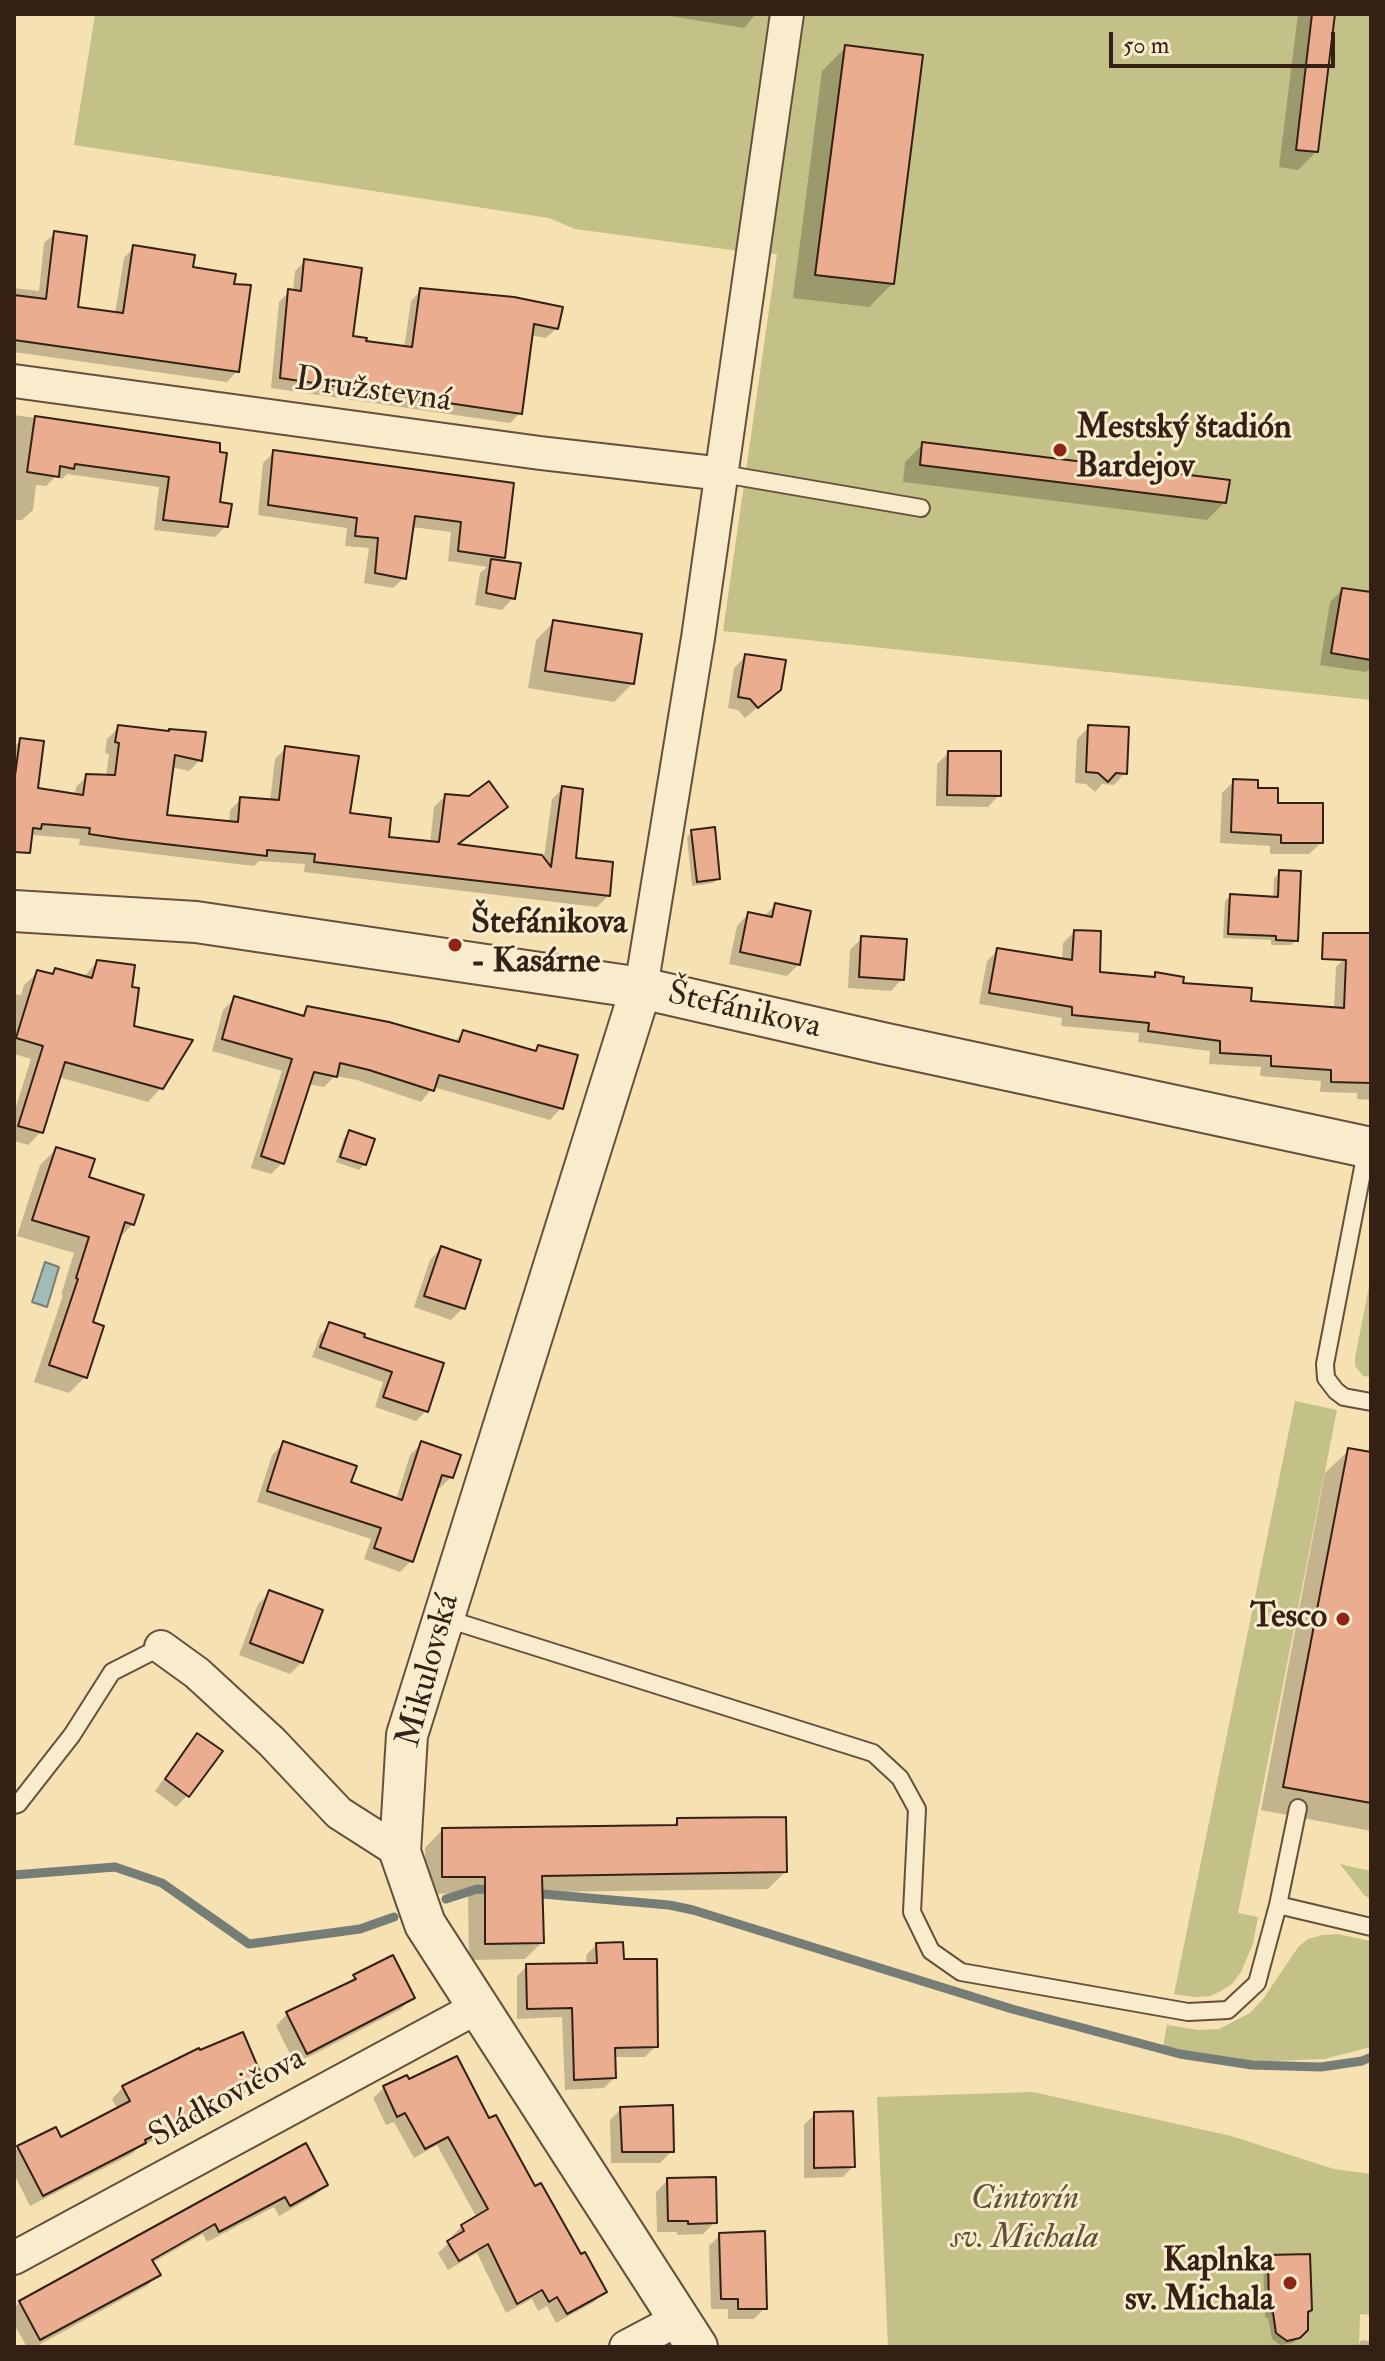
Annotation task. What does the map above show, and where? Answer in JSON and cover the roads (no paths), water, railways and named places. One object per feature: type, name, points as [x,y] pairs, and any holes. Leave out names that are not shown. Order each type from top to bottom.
[{"type":"street","points":[[641,988],[723,474],[787,14]]},
{"type":"street","name":"Družstevná","points":[[14,381],[524,451],[723,474]]},
{"type":"street","name":"Štefánikova","points":[[14,911],[196,922],[641,988],[897,1047],[1369,1148]]},
{"type":"street","name":"Mikulovská","points":[[641,988],[407,1735],[400,1852],[425,1924],[688,2333]]},
{"type":"street","points":[[161,1647],[197,1673],[262,1732],[339,1813],[400,1852]]},
{"type":"street","name":"Sládkovičova","points":[[14,2258],[478,2007]]},
{"type":"street","points":[[626,2347],[688,2333]]},
{"type":"lane","points":[[723,474],[921,508]]},
{"type":"lane","points":[[1369,1148],[1325,1364],[1326,1378],[1336,1391],[1344,1397],[1371,1402]]},
{"type":"lane","points":[[443,1617],[873,1753],[900,1778],[917,1809],[912,1912],[931,1951],[961,1972],[1188,2012],[1228,2010],[1257,1983],[1278,1905],[1298,1808]]},
{"type":"lane","points":[[14,1805],[18,1804],[72,1735],[112,1672],[161,1647]]},
{"type":"lane","points":[[1278,1905],[1371,1927]]},
{"type":"water","points":[[45,1262],[59,1267],[47,1307],[32,1302]]},
{"type":"waterway","points":[[14,1875],[115,1867],[162,1883],[249,1944],[360,1929],[394,1917]]},
{"type":"waterway","points":[[446,1899],[477,1889],[496,1890]]},
{"type":"waterway","points":[[531,1893],[669,1905],[693,1910],[1012,2009],[1180,2054],[1252,2065],[1321,2067],[1371,2057]]},
{"type":"place","name":"Mestský štadión Bardejov","points":[[1060,450]]},
{"type":"place","name":"Štefánikova - Kasárne","points":[[455,945]]},
{"type":"place","name":"Tesco","points":[[1343,1619]]},
{"type":"place","name":"Kaplnka sv. Michala","points":[[1290,2283]]},
{"type":"park label","name":"Cintorín sv. Michala","points":[[1025,2220]]}]
